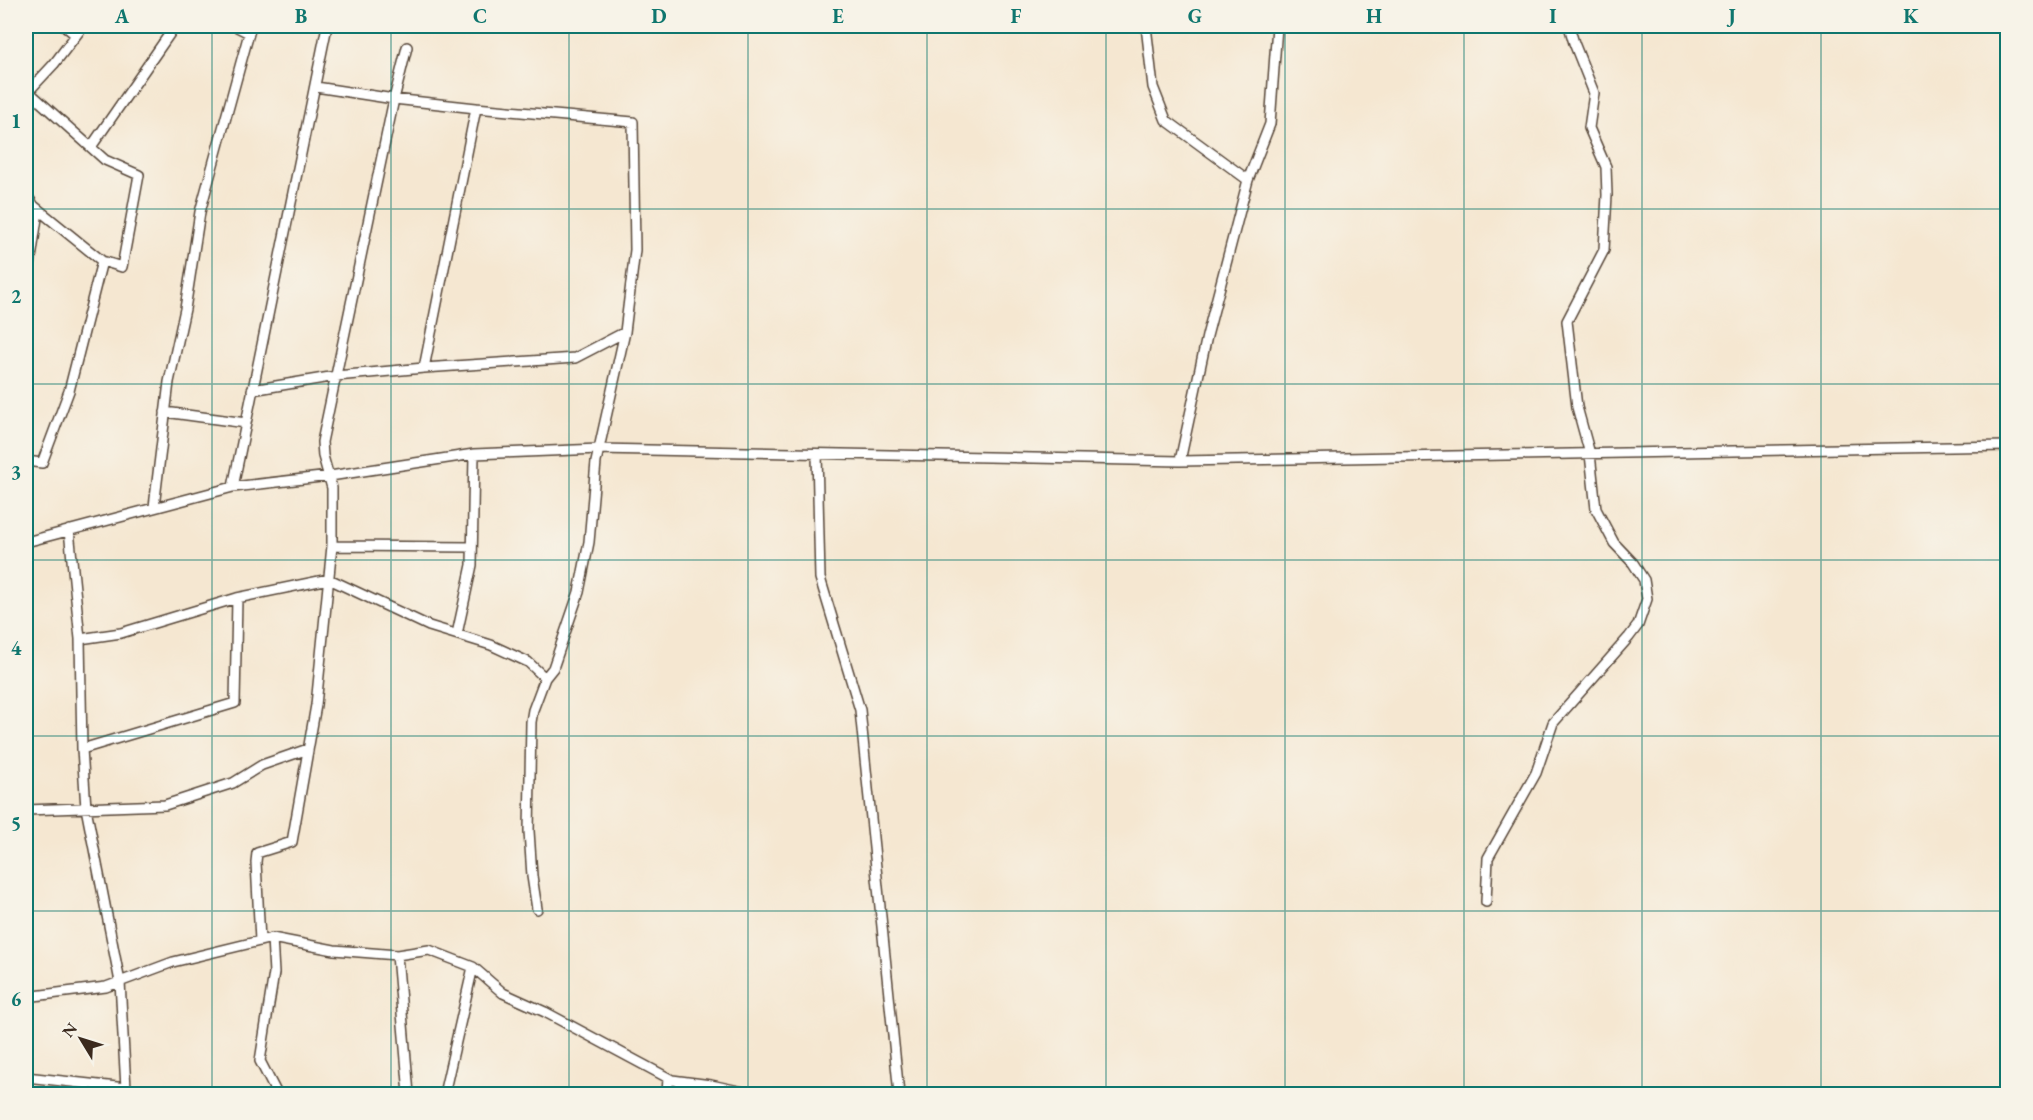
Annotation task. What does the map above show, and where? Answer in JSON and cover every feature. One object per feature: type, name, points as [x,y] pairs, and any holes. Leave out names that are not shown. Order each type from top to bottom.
[{"type":"street","points":[[65,26],[76,35]]},
{"type":"street","points":[[26,194],[34,206],[102,261],[122,267],[139,175],[105,160],[27,92],[54,64],[83,26]]},
{"type":"street","points":[[91,147],[175,26]]},
{"type":"street","points":[[154,507],[169,382],[185,309],[200,212],[250,29],[235,26]]},
{"type":"street","points":[[233,487],[327,26]]},
{"type":"street","points":[[1146,26],[1153,87],[1166,120],[1248,180]]},
{"type":"street","points":[[1180,461],[1207,336],[1248,180],[1270,124],[1277,26]]},
{"type":"street","points":[[1486,902],[1488,858],[1536,773],[1553,723],[1629,637],[1638,625],[1647,599],[1644,580],[1633,563],[1614,543],[1596,509],[1590,454],[1577,407],[1567,321],[1604,250],[1607,195],[1606,167],[1589,128],[1594,93],[1569,26]]},
{"type":"street","points":[[260,941],[256,862],[258,853],[292,842],[316,705],[332,546],[332,488],[323,456],[322,442],[407,47]]},
{"type":"street","points":[[316,87],[394,99],[633,122],[635,250],[625,332],[596,462],[589,542],[579,592],[553,668],[545,678],[533,710],[531,722],[529,831],[537,909]]},
{"type":"street","points":[[424,369],[476,108]]},
{"type":"street","points":[[26,293],[37,218],[34,206]]},
{"type":"street","points":[[26,461],[42,463],[46,453],[69,391],[102,261]]},
{"type":"street","points":[[252,390],[336,376],[575,358],[625,332]]},
{"type":"street","points":[[165,412],[246,423]]},
{"type":"street","points":[[26,542],[233,487],[330,476],[474,454],[599,449],[1180,461],[2007,446]]},
{"type":"street","points":[[457,634],[472,565],[474,454]]},
{"type":"street","points":[[818,454],[820,578],[860,710],[898,1094]]},
{"type":"street","points":[[26,1077],[127,1092],[120,982],[86,808],[82,749],[80,639],[69,530]]},
{"type":"street","points":[[332,546],[472,547]]},
{"type":"street","points":[[80,639],[122,633],[237,598],[329,579],[429,626],[491,645],[528,662],[545,678]]},
{"type":"street","points":[[82,749],[235,703],[237,598]]},
{"type":"street","points":[[26,810],[165,805],[233,783],[262,765],[308,749]]},
{"type":"street","points":[[272,938],[274,973],[260,1061],[277,1095]]},
{"type":"street","points":[[26,997],[106,987],[173,962],[272,938],[334,950],[397,955],[429,950],[473,967],[503,993],[545,1012],[668,1078],[753,1095]]},
{"type":"street","points":[[397,955],[409,1095]]},
{"type":"street","points":[[444,1095],[473,967]]},
{"type":"street","points":[[667,1095],[668,1078]]}]
